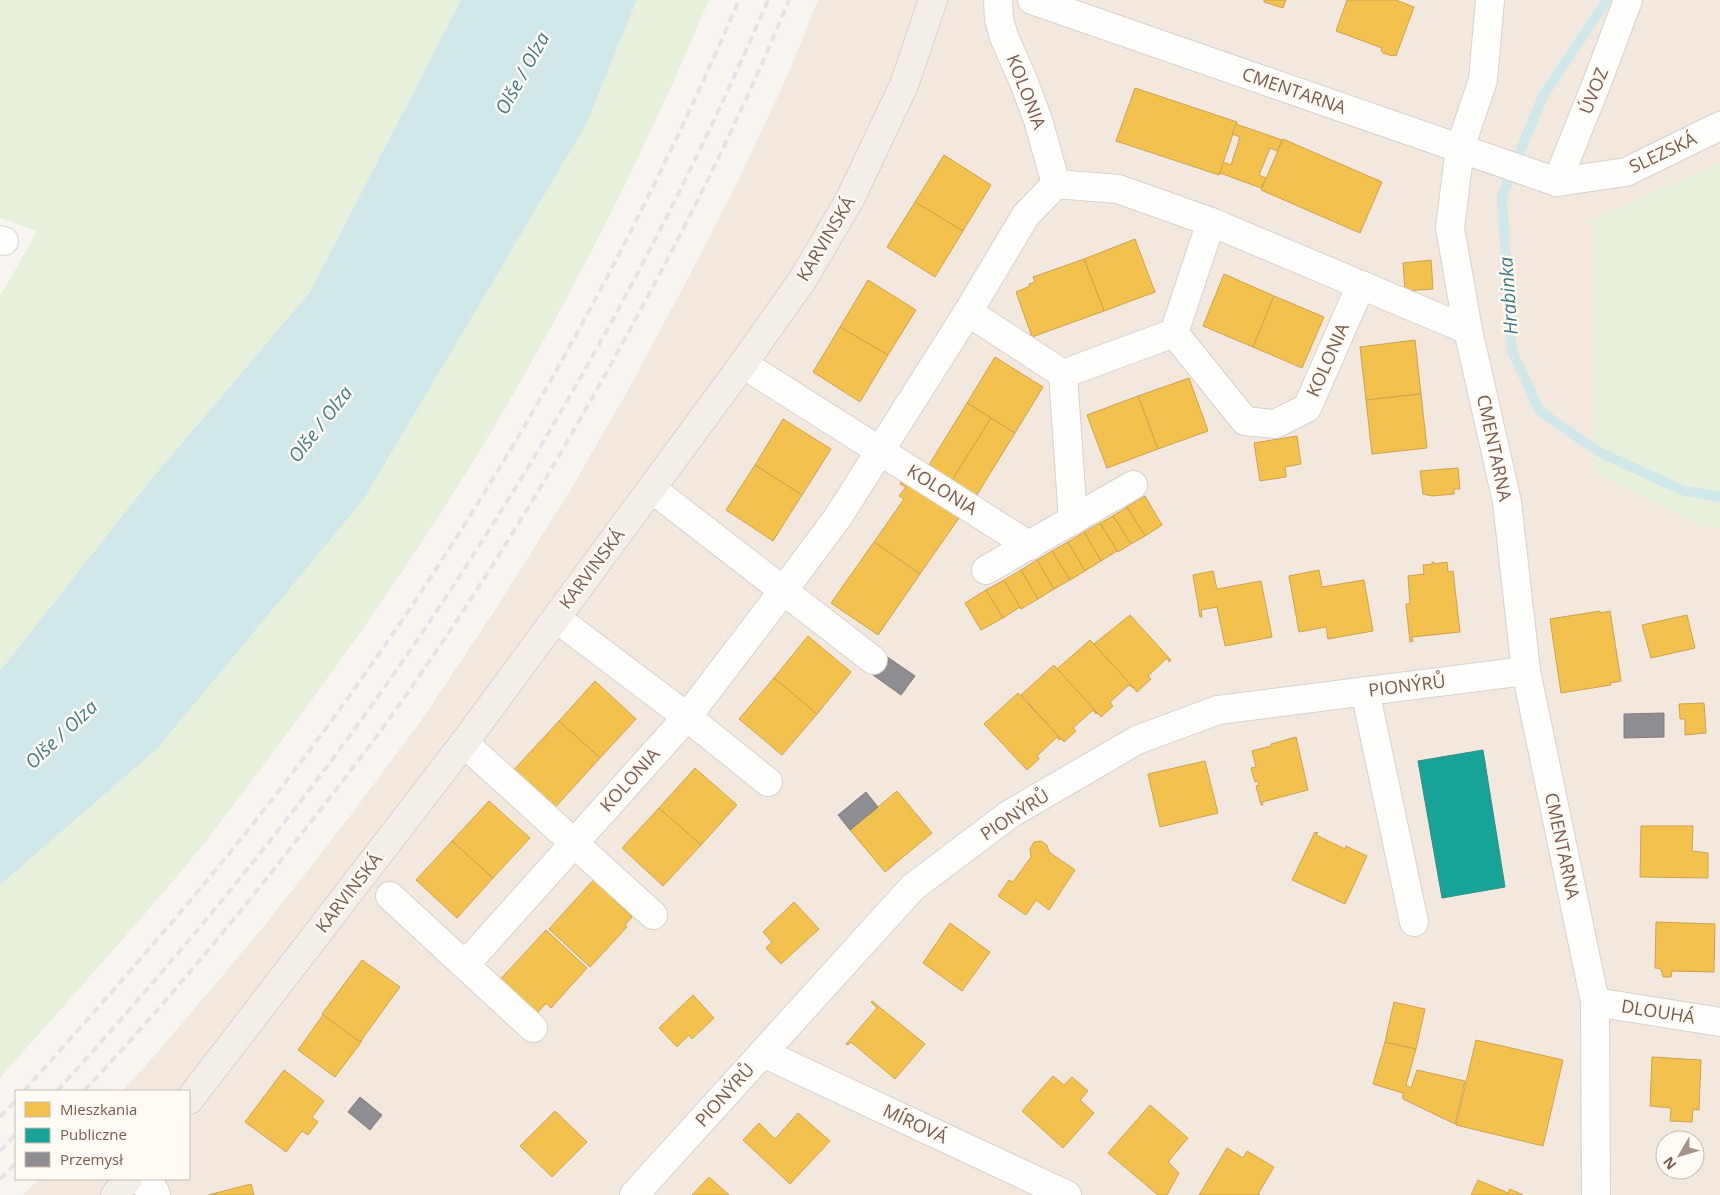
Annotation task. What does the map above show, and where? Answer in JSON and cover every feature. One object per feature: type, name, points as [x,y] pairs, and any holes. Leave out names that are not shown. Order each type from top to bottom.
[{"type":"main road","name":"KARVINSKÁ","points":[[190,1099],[464,743],[744,364],[803,279],[850,199],[904,85],[933,0]]},
{"type":"main road","points":[[115,1195],[127,1180]]},
{"type":"street","name":"KOLONIA","points":[[465,965],[687,717],[783,591],[838,517],[968,312],[1026,215],[1056,184],[1038,120],[998,19],[998,0]]},
{"type":"street","name":"CMENTARNA","points":[[1032,0],[1468,151],[1450,228],[1468,330],[1507,502],[1526,671],[1595,1002],[1596,1195]]},
{"type":"street","points":[[1468,151],[1483,80],[1490,0]]},
{"type":"street","name":"ÚVOZ","points":[[1545,178],[1628,0]]},
{"type":"street","name":"SLEZSKÁ","points":[[1468,151],[1545,178],[1626,172],[1720,126]]},
{"type":"street","points":[[1056,184],[1118,189],[1211,222],[1468,330]]},
{"type":"street","points":[[1063,374],[1174,332],[1211,222]]},
{"type":"street","name":"KOLONIA","points":[[1174,332],[1245,421],[1275,424],[1306,408],[1360,285]]},
{"type":"street","points":[[968,312],[1063,374]]},
{"type":"street","name":"KOLONIA","points":[[744,364],[1030,546]]},
{"type":"street","points":[[1063,374],[1073,520]]},
{"type":"street","points":[[986,570],[1133,485]]},
{"type":"street","points":[[652,489],[874,660]]},
{"type":"street","points":[[556,618],[687,717],[768,782]]},
{"type":"street","name":"PIONÝRŮ","points":[[634,1195],[912,887],[1010,814],[1137,740],[1218,710],[1526,671]]},
{"type":"street","points":[[1365,691],[1414,922]]},
{"type":"street","points":[[464,743],[653,915]]},
{"type":"street","points":[[390,896],[533,1028]]},
{"type":"street","name":"DLOUHÁ","points":[[1595,1002],[1720,1022]]},
{"type":"street","name":"MÍROVÁ","points":[[763,1053],[1068,1195]]},
{"type":"street","points":[[139,1180],[154,1190],[156,1195]]},
{"type":"shaded area","points":[[818,0],[1720,0],[1720,162],[1591,221],[1593,472],[1702,526],[1720,528],[1720,1195],[23,1195],[38,1180],[190,1180],[190,1090],[123,1090],[157,1053],[265,925],[421,721],[495,610],[568,494],[628,390],[739,179],[790,70]]},
{"type":"green space","points":[[0,0],[461,0],[310,292],[149,482],[0,671],[0,295],[37,231],[0,218]]},
{"type":"green space","points":[[637,0],[709,0],[658,114],[603,228],[514,394],[441,513],[375,611],[293,726],[189,862],[0,1078],[0,885],[157,749],[364,499],[586,125]]},
{"type":"green space","points":[[1720,162],[1720,528],[1702,526],[1593,472],[1591,221]]},
{"type":"water","name":"Olše / Olza","points":[[461,0],[637,0],[586,125],[364,499],[157,749],[0,885],[0,671],[149,482],[310,292]]},
{"type":"building: Mieszkania","points":[[1264,0],[1286,0],[1283,8],[1264,2]]},
{"type":"building: Mieszkania","points":[[1347,0],[1396,0],[1414,7],[1396,56],[1383,53],[1382,48],[1336,31]]},
{"type":"building: Mieszkania","points":[[1135,88],[1237,122],[1219,175],[1116,141]]},
{"type":"building: Mieszkania","points":[[1236,124],[1282,140],[1277,151],[1270,148],[1259,175],[1266,178],[1261,188],[1220,173],[1223,162],[1231,165],[1240,137],[1232,134]]},
{"type":"building: Mieszkania","points":[[1283,139],[1382,182],[1360,233],[1261,190]]},
{"type":"building: Mieszkania","points":[[944,155],[991,185],[963,231],[915,202]]},
{"type":"building: Mieszkania","points":[[915,202],[963,231],[935,277],[887,247]]},
{"type":"building: Mieszkania","points":[[1135,239],[1155,292],[1104,311],[1084,259]]},
{"type":"building: Mieszkania","points":[[1084,259],[1104,311],[1032,337],[1016,292],[1035,282],[1033,277]]},
{"type":"building: Mieszkania","points":[[1431,260],[1433,289],[1405,291],[1403,263]]},
{"type":"building: Mieszkania","points":[[1224,274],[1274,296],[1253,347],[1203,326]]},
{"type":"building: Mieszkania","points":[[868,280],[916,310],[888,355],[840,327]]},
{"type":"building: Mieszkania","points":[[1274,296],[1324,317],[1302,368],[1253,347]]},
{"type":"building: Mieszkania","points":[[840,327],[888,355],[860,402],[813,372]]},
{"type":"building: Mieszkania","points":[[1415,340],[1421,394],[1366,400],[1360,347]]},
{"type":"building: Mieszkania","points":[[995,357],[1043,387],[1015,433],[967,403]]},
{"type":"building: Mieszkania","points":[[1189,378],[1208,431],[1158,449],[1138,396]]},
{"type":"building: Mieszkania","points":[[1421,394],[1427,448],[1372,454],[1366,400]]},
{"type":"building: Mieszkania","points":[[1138,396],[1158,449],[1107,468],[1087,415]]},
{"type":"building: Mieszkania","points":[[967,403],[991,418],[951,482],[927,468]]},
{"type":"building: Mieszkania","points":[[991,418],[1015,433],[975,498],[951,482]]},
{"type":"building: Mieszkania","points":[[783,419],[831,449],[802,495],[755,465]]},
{"type":"building: Mieszkania","points":[[1297,436],[1301,464],[1285,467],[1286,477],[1260,481],[1254,443]]},
{"type":"building: Mieszkania","points":[[755,465],[802,495],[773,541],[726,510]]},
{"type":"building: Mieszkania","points":[[1458,468],[1460,489],[1454,489],[1454,494],[1432,496],[1423,494],[1420,471]]},
{"type":"building: Mieszkania","points":[[904,478],[961,515],[920,574],[874,542],[904,499],[899,496],[906,487],[900,484]]},
{"type":"building: Mieszkania","points":[[1145,496],[1162,525],[1145,536],[1127,507]]},
{"type":"building: Mieszkania","points":[[1127,507],[1145,536],[1131,544],[1113,516]]},
{"type":"building: Mieszkania","points":[[1113,516],[1131,544],[1118,552],[1100,523]]},
{"type":"building: Mieszkania","points":[[1100,523],[1117,551],[1101,561],[1084,532]]},
{"type":"building: Mieszkania","points":[[1084,532],[1101,561],[1085,571],[1068,542]]},
{"type":"building: Mieszkania","points":[[874,542],[920,574],[878,635],[831,603]]},
{"type":"building: Mieszkania","points":[[1068,542],[1085,571],[1070,580],[1052,551]]},
{"type":"building: Mieszkania","points":[[1052,551],[1070,580],[1054,589],[1037,560]]},
{"type":"building: Mieszkania","points":[[1037,560],[1054,589],[1038,599],[1021,570]]},
{"type":"building: Mieszkania","points":[[1432,562],[1434,564],[1447,562],[1448,572],[1453,571],[1460,632],[1412,637],[1413,641],[1410,642],[1406,604],[1410,604],[1408,576],[1424,574],[1423,565],[1432,564]]},
{"type":"building: Mieszkania","points":[[1021,570],[1038,599],[1021,609],[1004,580]]},
{"type":"building: Mieszkania","points":[[1319,570],[1322,587],[1364,580],[1373,631],[1328,639],[1326,627],[1299,632],[1289,576]]},
{"type":"building: Mieszkania","points":[[1213,571],[1217,589],[1261,581],[1272,637],[1225,646],[1217,607],[1201,610],[1202,617],[1200,617],[1193,575]]},
{"type":"building: Mieszkania","points":[[1004,580],[1020,607],[1003,618],[986,590]]},
{"type":"building: Mieszkania","points":[[986,590],[1003,618],[981,630],[965,603]]},
{"type":"building: Mieszkania","points":[[1600,611],[1600,613],[1610,611],[1621,681],[1610,683],[1611,685],[1561,693],[1550,619]]},
{"type":"building: Mieszkania","points":[[1130,615],[1171,660],[1169,662],[1167,658],[1148,676],[1151,679],[1137,692],[1094,644]]},
{"type":"building: Mieszkania","points":[[1687,615],[1695,648],[1651,658],[1642,625]]},
{"type":"building: Mieszkania","points":[[808,636],[851,672],[817,714],[774,678]]},
{"type":"building: Mieszkania","points":[[1090,640],[1134,688],[1129,685],[1110,702],[1113,706],[1101,717],[1057,669]]},
{"type":"building: Mieszkania","points":[[1054,665],[1097,713],[1093,710],[1073,728],[1076,731],[1064,742],[1021,695]]},
{"type":"building: Mieszkania","points":[[774,678],[817,714],[782,755],[739,719]]},
{"type":"building: Mieszkania","points":[[595,681],[636,719],[600,758],[559,721]]},
{"type":"building: Mieszkania","points":[[1018,693],[1061,739],[1059,740],[1057,737],[1037,756],[1039,759],[1027,770],[984,724]]},
{"type":"building: Mieszkania","points":[[1704,703],[1706,733],[1685,735],[1685,719],[1680,719],[1679,704]]},
{"type":"building: Mieszkania","points":[[559,721],[600,758],[551,812],[511,773]]},
{"type":"building: Mieszkania","points":[[1296,737],[1308,790],[1262,802],[1263,805],[1261,805],[1256,786],[1259,785],[1258,781],[1255,782],[1251,768],[1256,767],[1252,751]]},
{"type":"building: Mieszkania","points":[[1205,761],[1218,813],[1160,827],[1148,774]]},
{"type":"building: Mieszkania","points":[[695,768],[737,805],[701,845],[659,808]]},
{"type":"building: Mieszkania","points":[[897,791],[932,833],[885,872],[850,830]]},
{"type":"building: Mieszkania","points":[[489,801],[530,838],[493,878],[452,841]]},
{"type":"building: Mieszkania","points":[[659,808],[701,845],[663,886],[622,848]]},
{"type":"building: Mieszkania","points":[[1641,826],[1693,826],[1692,851],[1708,853],[1708,878],[1640,877]]},
{"type":"building: Mieszkania","points":[[1315,832],[1318,833],[1316,835],[1345,849],[1346,846],[1367,856],[1345,904],[1292,880]]},
{"type":"building: Mieszkania","points":[[452,841],[493,878],[457,918],[416,880]]},
{"type":"building: Mieszkania","points":[[1041,841],[1047,845],[1049,852],[1075,870],[1049,910],[1036,900],[1026,915],[998,896],[1009,880],[1013,882],[1031,857],[1030,849],[1034,842]]},
{"type":"building: Mieszkania","points":[[598,875],[619,895],[614,900],[632,917],[625,925],[627,927],[590,967],[549,929]]},
{"type":"building: Mieszkania","points":[[794,902],[819,929],[781,964],[766,948],[772,942],[763,932]]},
{"type":"building: Mieszkania","points":[[1656,922],[1715,924],[1714,972],[1672,971],[1671,977],[1663,977],[1661,969],[1655,968]]},
{"type":"building: Mieszkania","points":[[950,923],[990,952],[962,991],[923,963]]},
{"type":"building: Mieszkania","points":[[546,930],[587,968],[551,1008],[546,1003],[532,1019],[495,985]]},
{"type":"building: Mieszkania","points":[[362,960],[400,987],[360,1042],[322,1014]]},
{"type":"building: Mieszkania","points":[[693,995],[714,1018],[692,1039],[689,1035],[677,1047],[659,1028]]},
{"type":"building: Mieszkania","points":[[872,1001],[925,1044],[895,1079],[851,1042],[848,1045],[846,1044],[877,1008]]},
{"type":"building: Mieszkania","points":[[1394,1002],[1425,1009],[1416,1049],[1385,1042]]},
{"type":"building: Mieszkania","points":[[323,1015],[360,1042],[362,1041],[335,1077],[298,1050]]},
{"type":"building: Mieszkania","points":[[1476,1040],[1563,1060],[1543,1146],[1456,1125]]},
{"type":"building: Mieszkania","points":[[1385,1042],[1416,1049],[1406,1085],[1411,1088],[1417,1070],[1465,1081],[1455,1124],[1403,1099],[1403,1093],[1373,1084]]},
{"type":"building: Mieszkania","points":[[1652,1057],[1701,1060],[1699,1110],[1693,1109],[1692,1122],[1670,1121],[1671,1108],[1650,1106]]},
{"type":"building: Mieszkania","points":[[284,1070],[324,1101],[312,1117],[318,1122],[308,1135],[302,1131],[286,1152],[245,1122]]},
{"type":"building: Mieszkania","points":[[1053,1076],[1064,1085],[1072,1077],[1088,1091],[1080,1100],[1094,1113],[1063,1148],[1022,1111]]},
{"type":"building: Mieszkania","points":[[1150,1105],[1188,1138],[1168,1162],[1179,1173],[1167,1195],[1158,1195],[1108,1153]]},
{"type":"building: Mieszkania","points":[[555,1111],[587,1142],[552,1177],[520,1146]]},
{"type":"building: Mieszkania","points":[[798,1113],[830,1141],[790,1184],[743,1140],[759,1123],[775,1139]]},
{"type":"building: Mieszkania","points":[[1227,1148],[1243,1158],[1247,1151],[1274,1167],[1258,1194],[1260,1195],[1199,1195]]},
{"type":"building: Mieszkania","points":[[709,1177],[729,1195],[692,1195]]},
{"type":"building: Mieszkania","points":[[1478,1180],[1508,1193],[1510,1189],[1523,1195],[1471,1195]]},
{"type":"building: Mieszkania","points":[[251,1184],[254,1195],[208,1195]]},
{"type":"building: Publiczne","points":[[1483,750],[1505,887],[1442,898],[1418,761]]},
{"type":"building: Przemysł","points":[[886,656],[915,676],[901,695],[873,675]]},
{"type":"building: Przemysł","points":[[1664,713],[1664,737],[1624,738],[1624,714]]},
{"type":"building: Przemysł","points":[[866,792],[878,807],[850,830],[838,815]]},
{"type":"building: Przemysł","points":[[360,1097],[382,1115],[370,1130],[348,1112]]},
{"type":"waterway","name":"Hrabinka","points":[[1607,0],[1543,96],[1502,196],[1512,351],[1540,411],[1597,451],[1682,490],[1720,497]]},
{"type":"railway","points":[[25,1090],[157,940],[253,824],[352,693],[416,599],[478,504],[536,406],[591,307],[693,104],[739,0]]},
{"type":"railway","points":[[58,1090],[227,895],[346,741],[440,607],[493,524],[594,354],[641,267],[685,179],[728,90],[768,0]]},
{"type":"railway","points":[[85,1090],[166,999],[271,873],[399,705],[465,608],[557,460],[662,269],[738,117],[789,0]]},
{"type":"railway","points":[[0,1117],[15,1101]]},
{"type":"railway","points":[[0,1151],[15,1135]]},
{"type":"railway","points":[[0,1179],[15,1164]]}]
